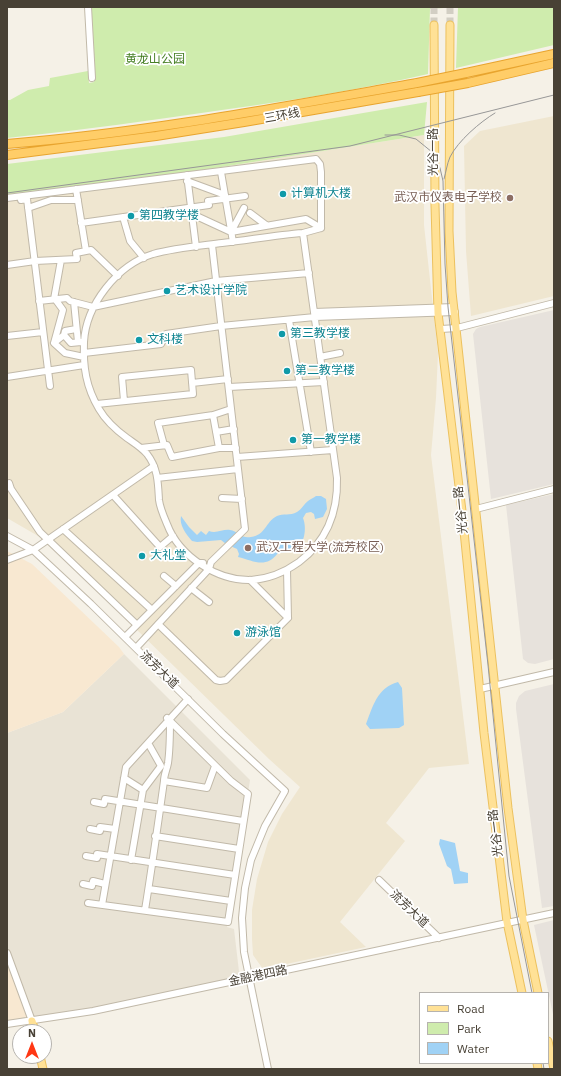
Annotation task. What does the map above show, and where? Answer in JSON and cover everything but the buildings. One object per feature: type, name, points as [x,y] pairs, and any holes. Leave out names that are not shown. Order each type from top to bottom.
[{"type":"highway","name":"三环线","points":[[7,144],[154,127],[242,114],[417,83],[554,54]]},
{"type":"highway","name":"三环线","points":[[7,155],[156,136],[244,122],[468,83],[554,63]]},
{"type":"main road","name":"光谷一路","points":[[434,25],[434,205],[438,310],[462,511],[484,733],[507,922],[522,992]]},
{"type":"main road","name":"光谷一路","points":[[450,25],[449,231],[454,309],[508,808],[523,920],[538,992]]},
{"type":"main road","points":[[549,1046],[554,1069]]},
{"type":"street","points":[[88,7],[92,78]]},
{"type":"street","points":[[28,208],[50,196],[76,189],[187,178],[316,159],[320,164],[321,172],[322,228]]},
{"type":"street","points":[[221,172],[233,242]]},
{"type":"street","points":[[187,178],[225,197]]},
{"type":"street","points":[[187,178],[196,247]]},
{"type":"street","points":[[76,189],[86,251]]},
{"type":"street","points":[[7,198],[50,196],[78,200]]},
{"type":"street","points":[[82,223],[209,205],[208,201],[225,197],[245,196]]},
{"type":"street","points":[[7,202],[27,199],[50,386]]},
{"type":"street","points":[[231,232],[244,208]]},
{"type":"street","points":[[250,213],[266,225]]},
{"type":"street","points":[[192,214],[231,232],[306,219],[322,228]]},
{"type":"street","points":[[123,216],[130,240],[144,258]]},
{"type":"street","points":[[81,342],[93,306],[99,296],[118,276],[130,266],[144,258],[159,253],[322,228]]},
{"type":"street","points":[[74,302],[76,329],[84,355],[84,365],[88,386],[96,404],[106,419],[114,427],[142,448],[154,466],[158,478],[160,504],[166,524],[172,536],[184,551],[199,563],[210,566],[228,577],[250,580],[265,578],[286,570],[302,559],[314,548],[329,525],[334,513],[337,497],[337,478],[303,232]]},
{"type":"street","points":[[136,648],[245,528],[212,245]]},
{"type":"street","points":[[7,265],[35,261],[77,259],[76,253],[91,250],[118,276]]},
{"type":"street","points":[[54,342],[63,310],[55,299],[61,260]]},
{"type":"street","points":[[40,301],[67,298],[70,301],[93,306],[216,281],[308,273]]},
{"type":"street","points":[[441,329],[457,328],[554,303]]},
{"type":"street","points":[[54,342],[65,353],[84,355],[161,344],[166,334],[221,326],[289,320],[314,315],[454,309]]},
{"type":"street","points":[[289,320],[311,452]]},
{"type":"street","points":[[45,348],[64,335],[65,331],[76,329]]},
{"type":"street","points":[[7,336],[43,332]]},
{"type":"street","points":[[64,335],[71,343],[81,342]]},
{"type":"street","points":[[320,358],[340,353]]},
{"type":"street","points":[[7,377],[84,365]]},
{"type":"street","points":[[96,404],[193,394],[191,370],[122,377],[124,401]]},
{"type":"street","points":[[192,383],[228,379]]},
{"type":"street","points":[[229,387],[324,382]]},
{"type":"street","points":[[231,409],[213,415],[158,423],[164,445],[167,445],[172,457],[219,448],[236,448]]},
{"type":"street","points":[[213,415],[219,448]]},
{"type":"street","points":[[216,432],[234,429]]},
{"type":"street","points":[[142,448],[164,445]]},
{"type":"street","points":[[237,457],[333,450]]},
{"type":"street","points":[[7,560],[33,550],[154,466]]},
{"type":"street","points":[[158,478],[238,469]]},
{"type":"street","points":[[9,483],[11,489],[40,532],[137,625]]},
{"type":"street","points":[[476,509],[554,489]]},
{"type":"street","points":[[112,495],[160,547],[172,536]]},
{"type":"street","points":[[222,498],[242,499]]},
{"type":"street","points":[[63,529],[152,610]]},
{"type":"street","name":"流芳大道","points":[[7,536],[33,550],[125,637],[188,700],[285,790],[257,843],[251,860],[245,888],[242,918],[242,942],[248,978]]},
{"type":"street","points":[[125,637],[199,563]]},
{"type":"street","points":[[286,570],[288,618]]},
{"type":"street","points":[[164,576],[176,586]]},
{"type":"street","points":[[250,580],[288,618]]},
{"type":"street","points":[[191,588],[209,602]]},
{"type":"street","points":[[158,624],[216,680],[220,681],[226,680],[259,642],[288,618]]},
{"type":"street","points":[[480,689],[554,672]]},
{"type":"street","points":[[102,904],[126,767],[188,700]]},
{"type":"street","points":[[88,903],[228,922],[248,794],[238,788],[169,719]]},
{"type":"street","points":[[145,910],[155,836],[168,762],[170,742],[169,719]]},
{"type":"street","points":[[131,860],[143,790],[161,766],[148,743]]},
{"type":"street","points":[[164,782],[207,788],[215,766]]},
{"type":"street","points":[[117,774],[124,776],[143,790]]},
{"type":"street","points":[[94,802],[104,804],[105,799],[243,821]]},
{"type":"street","points":[[90,829],[100,831],[100,827],[115,829]]},
{"type":"street","points":[[155,836],[239,849]]},
{"type":"street","points":[[86,856],[97,858],[98,854],[235,875]]},
{"type":"street","name":"流芳大道","points":[[379,880],[440,938]]},
{"type":"street","points":[[83,884],[92,886],[93,881],[105,884]]},
{"type":"street","points":[[149,889],[231,902]]},
{"type":"street","name":"金融港四路","points":[[7,1024],[93,1011],[554,913]]},
{"type":"street","points":[[7,952],[32,1021]]},
{"type":"street","points":[[248,978],[268,1069]]},
{"type":"shaded area","name":"武汉市仪表电子学校","points":[[554,116],[554,296],[471,316],[466,251],[464,146],[480,131]]},
{"type":"shaded area","name":"武汉工程大学(流芳校区)","points":[[424,135],[424,225],[438,353],[431,455],[469,764],[429,768],[386,823],[405,841],[340,922],[366,947],[263,969],[253,955],[252,910],[257,879],[268,842],[282,814],[300,787],[269,759],[45,540],[7,518],[7,197],[190,172]]},
{"type":"shaded area","points":[[554,310],[554,484],[491,499],[473,334],[476,329],[480,327]]},
{"type":"shaded area","points":[[554,494],[554,659],[535,664],[528,663],[523,659],[506,505]]},
{"type":"shaded area","points":[[7,551],[32,564],[119,647],[124,654],[63,712],[7,733]]},
{"type":"shaded area","points":[[124,654],[250,780],[227,927],[234,929],[240,980],[32,1021],[7,953],[7,733],[63,712]]},
{"type":"shaded area","points":[[554,684],[554,906],[542,908],[516,703],[519,696],[525,691]]},
{"type":"shaded area","points":[[554,920],[554,1019],[549,992],[534,925]]},
{"type":"shaded area","points":[[7,952],[32,1021],[7,1022]]},
{"type":"green space","name":"黄龙山公园","points":[[90,7],[457,7],[430,9],[428,74],[279,102],[118,125],[7,138],[7,100],[10,100],[28,90],[49,86],[50,78],[88,71],[89,83],[94,82],[95,66]]},
{"type":"green space","points":[[458,7],[554,7],[554,45],[456,68]]},
{"type":"green space","points":[[427,102],[424,135],[190,172],[7,197],[7,164],[224,137]]},
{"type":"water","points":[[316,496],[321,496],[326,499],[327,509],[323,517],[315,519],[314,514],[311,512],[306,513],[303,518],[305,527],[304,536],[298,548],[292,551],[278,553],[269,561],[264,562],[255,562],[238,557],[239,554],[237,549],[221,540],[192,541],[185,532],[181,523],[181,516],[197,535],[201,531],[206,535],[209,531],[214,532],[227,530],[233,531],[245,537],[256,536],[260,534],[277,516],[297,512],[309,500]]},
{"type":"water","points":[[398,682],[402,688],[404,725],[399,728],[370,729],[366,724],[377,698],[385,689]]},
{"type":"water","points":[[440,839],[455,843],[460,871],[468,873],[468,883],[454,884],[451,869],[447,866],[439,844]]},
{"type":"tunnel","points":[[434,7],[434,25]]},
{"type":"tunnel","points":[[450,7],[450,25]]},
{"type":"tram line","points":[[7,193],[350,146],[554,95]]},
{"type":"tram line","points":[[444,179],[450,157],[458,145],[476,127],[495,113]]},
{"type":"tram line","points":[[385,135],[399,135],[416,139],[432,152],[440,168],[443,181],[445,264],[448,307],[488,665],[509,876],[532,992]]},
{"type":"tram line","points":[[543,1064],[544,1069]]},
{"type":"place","name":"计算机大楼","points":[[283,194]]},
{"type":"place","name":"武汉市仪表电子学校","points":[[510,198]]},
{"type":"place","name":"第四教学楼","points":[[131,216]]},
{"type":"place","name":"艺术设计学院","points":[[167,291]]},
{"type":"place","name":"第三教学楼","points":[[282,334]]},
{"type":"place","name":"文科楼","points":[[139,340]]},
{"type":"place","name":"第二教学楼","points":[[287,371]]},
{"type":"place","name":"第一教学楼","points":[[293,440]]},
{"type":"place","name":"武汉工程大学(流芳校区)","points":[[248,548]]},
{"type":"place","name":"大礼堂","points":[[142,556]]},
{"type":"place","name":"游泳馆","points":[[237,633]]}]
